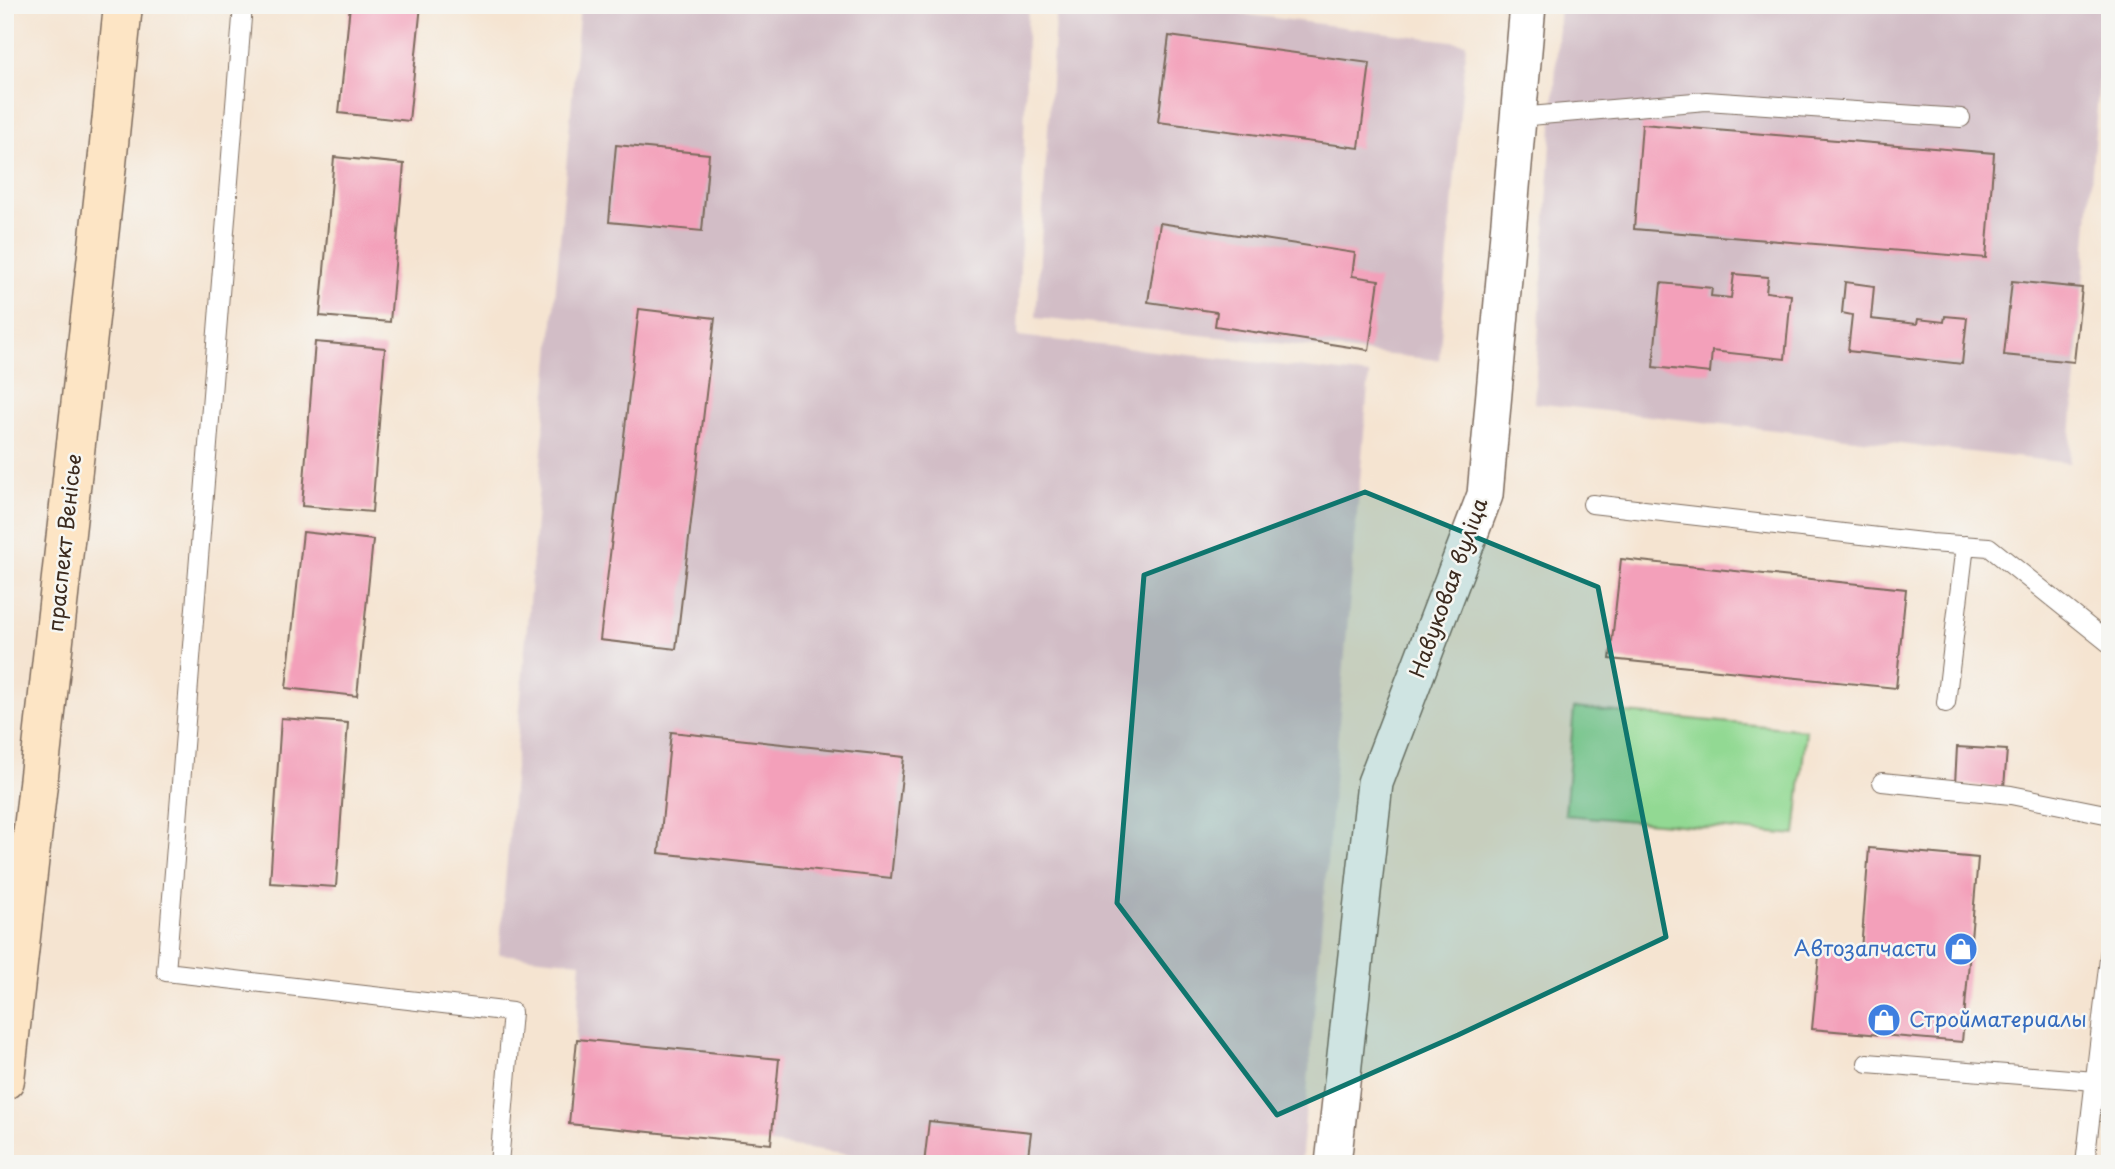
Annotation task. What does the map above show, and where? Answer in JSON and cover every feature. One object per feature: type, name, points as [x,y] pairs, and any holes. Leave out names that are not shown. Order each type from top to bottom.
[{"type":"street","name":"праспект Венісье","points":[[5,1080],[123,5]]},
{"type":"street","name":"Навуковая вуліца","points":[[1333,1164],[1375,783],[1485,495],[1528,5]]},
{"type":"lane","points":[[243,5],[166,972],[512,1012],[499,1164]]},
{"type":"lane","points":[[1518,117],[1706,101],[1961,118]]},
{"type":"lane","points":[[1592,504],[1930,543],[1989,547],[2110,644]]},
{"type":"lane","points":[[1946,703],[1965,545]]},
{"type":"lane","points":[[1882,782],[2011,795],[2110,815]]},
{"type":"lane","points":[[2085,1164],[2107,997],[2110,950]]},
{"type":"lane","points":[[1867,1063],[2095,1082]]},
{"type":"highlighted area","points":[[1365,492],[1598,587],[1666,937],[1458,1035],[1277,1115],[1117,903],[1144,575]]},
{"type":"shaded area","points":[[580,5],[1028,5],[1018,336],[1369,375],[1301,1164],[915,1164],[771,1144],[569,1124],[581,962],[499,954]]},
{"type":"shaded area","points":[[1056,5],[1173,5],[1466,43],[1439,360],[1036,318]]},
{"type":"shaded area","points":[[1560,5],[2105,5],[2069,463],[1534,403]]},
{"type":"green space","points":[[1574,708],[1806,730],[1795,835],[1565,815]]},
{"type":"building","points":[[350,5],[421,5],[409,121],[339,113]]},
{"type":"building","points":[[1169,36],[1370,63],[1359,148],[1158,122]]},
{"type":"building","points":[[1642,124],[1994,153],[1986,258],[1634,229]]},
{"type":"building","points":[[616,145],[709,154],[702,231],[609,222]]},
{"type":"building","points":[[334,157],[404,164],[390,322],[320,316]]},
{"type":"building","points":[[1160,223],[1355,253],[1352,276],[1379,280],[1369,350],[1215,326],[1217,312],[1148,302]]},
{"type":"building","points":[[1734,274],[1768,277],[1766,292],[1791,295],[1785,359],[1712,351],[1710,373],[1653,367],[1661,283],[1712,288],[1711,296],[1731,298]]},
{"type":"building","points":[[2012,281],[2082,288],[2074,362],[2004,355]]},
{"type":"building","points":[[1845,282],[1874,286],[1871,319],[1917,324],[1918,319],[1944,322],[1945,316],[1967,318],[1962,364],[1848,351],[1852,315],[1842,313]]},
{"type":"building","points":[[639,309],[715,318],[676,649],[600,640]]},
{"type":"building","points":[[315,342],[385,348],[372,512],[302,506]]},
{"type":"building","points":[[303,532],[373,540],[357,696],[286,688]]},
{"type":"building","points":[[1621,559],[1906,589],[1896,688],[1610,659]]},
{"type":"building","points":[[281,718],[348,723],[336,887],[270,883]]},
{"type":"building","points":[[671,732],[904,757],[891,878],[659,853]]},
{"type":"building","points":[[1957,747],[2007,750],[2004,787],[1955,784]]},
{"type":"building","points":[[1869,848],[1978,858],[1962,1042],[1812,1029],[1820,946],[1861,950]]},
{"type":"building","points":[[577,1039],[779,1059],[771,1144],[569,1124]]},
{"type":"building","points":[[929,1121],[1031,1132],[1027,1164],[924,1164]]},
{"type":"place","name":"Автозапчасти","points":[[1961,949]]},
{"type":"place","name":"Стройматериалы","points":[[1884,1020]]}]
